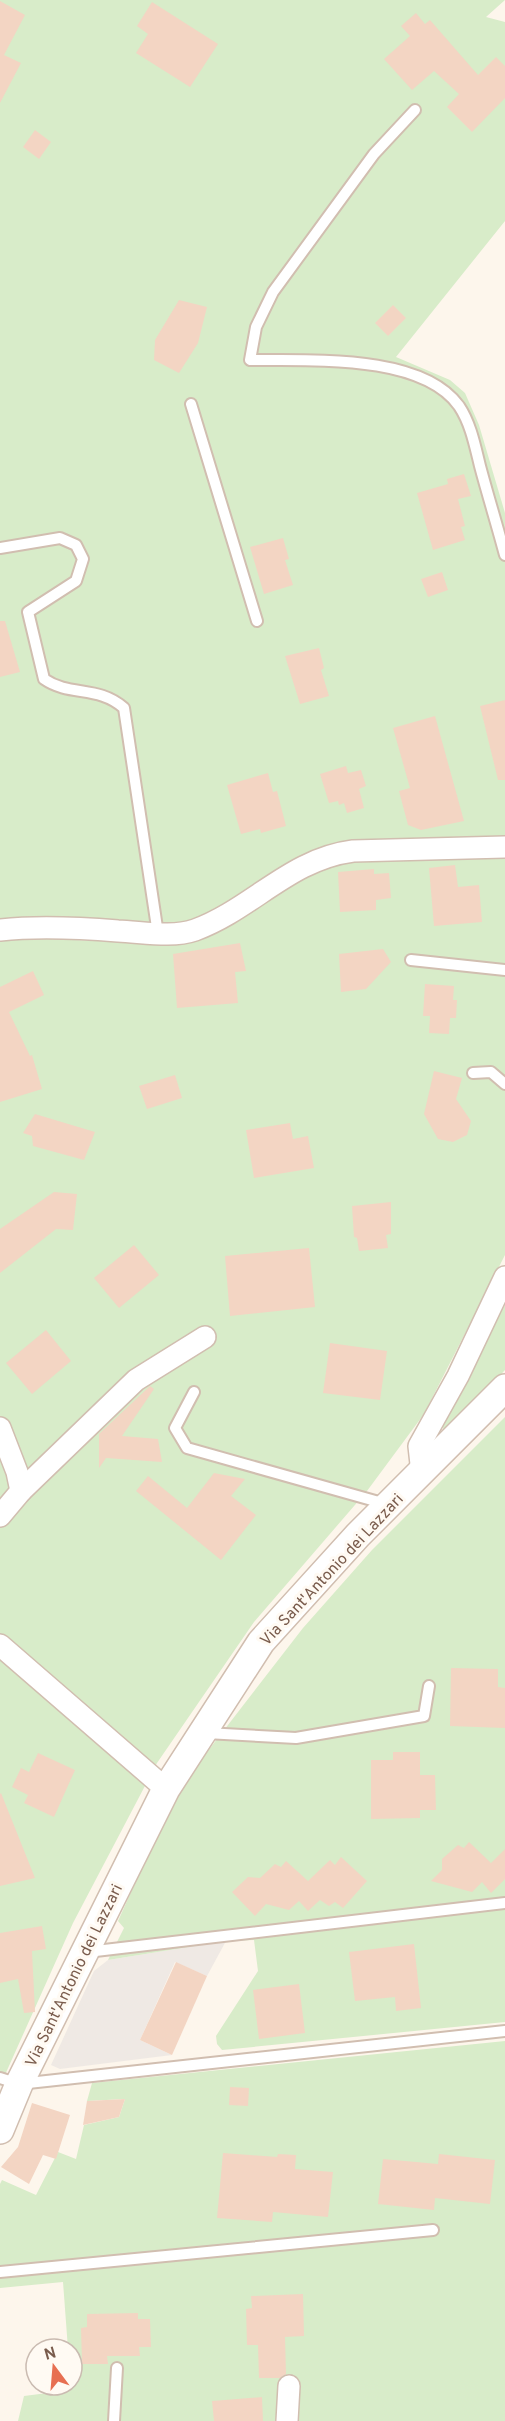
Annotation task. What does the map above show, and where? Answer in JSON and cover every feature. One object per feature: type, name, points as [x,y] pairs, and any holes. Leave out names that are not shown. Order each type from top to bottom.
[{"type":"street","points":[[0,930],[117,930],[158,934],[194,931],[224,916],[300,868],[328,854],[353,851],[505,847]]},
{"type":"street","points":[[422,1473],[419,1446],[458,1376],[505,1277]]},
{"type":"street","points":[[0,1516],[21,1491],[136,1380],[205,1337]]},
{"type":"street","name":"Via Sant'Antonio dei Lazzari","points":[[0,2130],[9,2081],[84,1953],[166,1789],[261,1642],[388,1504],[422,1473],[505,1388]]},
{"type":"street","points":[[0,1428],[17,1472],[21,1491]]},
{"type":"street","points":[[0,1645],[166,1789]]},
{"type":"street","points":[[287,2421],[289,2386]]},
{"type":"lane","points":[[415,110],[374,154],[273,291],[256,327],[250,360],[335,361],[398,369],[423,379],[446,393],[459,406],[471,431],[505,555]]},
{"type":"lane","points":[[191,404],[257,621]]},
{"type":"lane","points":[[0,548],[60,538],[76,546],[83,559],[76,581],[28,612],[29,623],[44,679],[56,687],[101,693],[124,708],[158,934]]},
{"type":"lane","points":[[411,960],[505,970]]},
{"type":"lane","points":[[473,1072],[490,1072],[505,1084]]},
{"type":"lane","points":[[194,1392],[176,1428],[187,1449],[388,1504]]},
{"type":"lane","points":[[203,1732],[296,1738],[424,1716],[429,1686]]},
{"type":"lane","points":[[84,1953],[505,1903]]},
{"type":"lane","points":[[9,2081],[505,2031]]},
{"type":"lane","points":[[0,2272],[433,2230]]},
{"type":"lane","points":[[114,2421],[117,2368]]},
{"type":"shaded area","points":[[226,1941],[207,1976],[175,1962],[140,2040],[172,2055],[60,2069],[51,2065],[94,1971],[108,1960]]},
{"type":"green space","points":[[0,0],[505,0],[486,17],[505,22],[505,221],[396,357],[450,380],[465,393],[479,425],[505,513],[505,840],[319,848],[209,916],[178,923],[0,921]]},
{"type":"green space","points":[[505,853],[505,1255],[424,1414],[367,1491],[254,1622],[157,1763],[73,1923],[0,2086],[0,937],[149,943],[211,935],[323,867],[347,858]]},
{"type":"green space","points":[[505,1305],[505,1370],[449,1430],[444,1430],[442,1426]]},
{"type":"green space","points":[[505,1417],[505,2022],[222,2050],[217,2044],[216,2036],[258,1971],[254,1940],[226,1941],[108,1960],[124,1928],[118,1921],[164,1819],[197,1765],[303,1628],[372,1550]]},
{"type":"green space","points":[[505,2041],[505,2421],[18,2421],[24,2396],[84,2397],[84,2337],[67,2337],[63,2282],[0,2288],[0,2184],[2,2180],[36,2195],[58,2152],[76,2159],[84,2125],[119,2117],[125,2099],[87,2101],[92,2083]]},
{"type":"building","points":[[0,1],[25,15],[4,55],[21,63],[0,103]]},
{"type":"building","points":[[152,2],[218,44],[190,87],[136,53],[148,34],[137,26]]},
{"type":"building","points":[[416,13],[425,24],[430,20],[478,75],[496,57],[505,66],[505,98],[472,132],[447,107],[459,94],[434,71],[412,90],[384,59],[410,36],[401,26]]},
{"type":"building","points":[[35,130],[51,142],[39,159],[23,147]]},
{"type":"building","points":[[179,300],[207,307],[198,343],[179,373],[154,360],[155,340]]},
{"type":"building","points":[[393,305],[406,318],[388,336],[375,323]]},
{"type":"building","points":[[464,474],[471,496],[458,499],[465,526],[461,527],[465,540],[433,550],[417,493],[448,484],[447,479]]},
{"type":"building","points":[[283,538],[289,559],[285,560],[293,585],[264,594],[250,547]]},
{"type":"building","points":[[442,572],[448,590],[428,597],[421,579]]},
{"type":"building","points":[[0,621],[5,621],[20,672],[0,677]]},
{"type":"building","points":[[319,648],[324,668],[321,670],[329,696],[300,704],[285,656]]},
{"type":"building","points":[[505,700],[505,780],[498,780],[480,706]]},
{"type":"building","points":[[435,716],[464,821],[421,830],[408,825],[399,791],[410,788],[393,728]]},
{"type":"building","points":[[346,766],[348,773],[361,770],[366,786],[359,789],[364,808],[347,813],[344,803],[339,805],[338,801],[329,803],[320,774]]},
{"type":"building","points":[[268,773],[273,792],[277,791],[286,826],[261,833],[260,829],[241,834],[227,785]]},
{"type":"building","points":[[455,865],[458,887],[479,885],[482,922],[434,926],[429,868]]},
{"type":"building","points":[[374,869],[374,874],[389,873],[391,898],[376,900],[376,910],[340,912],[338,872]]},
{"type":"building","points":[[240,943],[246,971],[235,972],[238,1003],[177,1008],[173,954]]},
{"type":"building","points":[[383,949],[391,962],[366,989],[341,992],[339,954]]},
{"type":"building","points":[[33,971],[44,995],[9,1012],[30,1056],[32,1055],[42,1089],[0,1102],[0,987]]},
{"type":"building","points":[[425,984],[454,986],[453,1000],[457,1000],[456,1018],[450,1018],[449,1034],[429,1033],[430,1016],[423,1016]]},
{"type":"building","points":[[434,1071],[462,1078],[456,1099],[471,1121],[467,1135],[453,1142],[438,1139],[424,1114]]},
{"type":"building","points":[[175,1075],[182,1098],[147,1109],[139,1086]]},
{"type":"building","points":[[35,1114],[95,1132],[84,1160],[33,1146],[32,1136],[23,1133]]},
{"type":"building","points":[[290,1123],[293,1139],[308,1136],[314,1168],[254,1178],[246,1130]]},
{"type":"building","points":[[54,1192],[77,1194],[73,1230],[56,1229],[0,1273],[0,1229]]},
{"type":"building","points":[[391,1202],[391,1234],[386,1235],[388,1248],[359,1251],[357,1238],[354,1237],[352,1206]]},
{"type":"building","points":[[134,1245],[159,1275],[119,1308],[94,1278]]},
{"type":"building","points":[[309,1248],[315,1307],[230,1316],[225,1256]]},
{"type":"building","points":[[46,1330],[71,1361],[32,1394],[6,1363]]},
{"type":"building","points":[[330,1343],[387,1351],[380,1400],[323,1393]]},
{"type":"building","points":[[150,1386],[154,1389],[122,1436],[158,1439],[162,1462],[106,1458],[99,1468],[99,1434]]},
{"type":"building","points":[[214,1473],[245,1479],[231,1496],[256,1515],[221,1560],[136,1491],[148,1476],[187,1508]]},
{"type":"building","points":[[451,1668],[498,1669],[498,1687],[505,1688],[505,1728],[450,1726]]},
{"type":"building","points":[[393,1752],[420,1752],[420,1775],[435,1775],[436,1810],[420,1810],[420,1818],[371,1819],[371,1760],[393,1760]]},
{"type":"building","points":[[38,1753],[75,1770],[54,1817],[24,1803],[28,1795],[12,1787],[21,1768],[29,1772]]},
{"type":"building","points":[[0,1794],[35,1878],[0,1886]]},
{"type":"building","points":[[469,1842],[491,1863],[505,1849],[505,1879],[491,1893],[482,1882],[472,1892],[431,1881],[442,1870],[442,1859],[458,1845],[464,1848]]},
{"type":"building","points":[[341,1857],[367,1881],[343,1908],[335,1902],[329,1906],[320,1900],[308,1911],[299,1901],[289,1910],[266,1904],[255,1916],[232,1892],[248,1877],[260,1878],[275,1864],[281,1867],[286,1861],[308,1881],[330,1860],[335,1865]]},
{"type":"building","points":[[42,1926],[46,1949],[32,1951],[35,2012],[24,2013],[18,1979],[0,1983],[0,1933]]},
{"type":"building","points":[[414,1944],[421,2008],[396,2011],[395,1997],[355,2001],[349,1952]]},
{"type":"building","points":[[176,1962],[207,1976],[172,2055],[140,2040]]},
{"type":"building","points":[[299,1984],[305,2033],[259,2039],[253,1990]]},
{"type":"building","points":[[230,2087],[249,2088],[248,2106],[229,2105]]},
{"type":"building","points":[[125,2099],[119,2117],[83,2125],[87,2101]]},
{"type":"building","points":[[32,2103],[70,2115],[56,2159],[43,2155],[29,2184],[1,2167],[18,2147]]},
{"type":"building","points":[[223,2153],[277,2157],[278,2154],[296,2155],[295,2169],[333,2172],[328,2217],[273,2212],[272,2222],[217,2218]]},
{"type":"building","points":[[439,2154],[495,2160],[490,2204],[435,2198],[434,2210],[378,2204],[383,2159],[438,2164]]},
{"type":"building","points":[[303,2294],[304,2336],[285,2337],[286,2374],[280,2378],[259,2378],[258,2345],[247,2345],[246,2309],[252,2308],[251,2296]]},
{"type":"building","points":[[138,2313],[138,2319],[150,2319],[151,2347],[139,2347],[140,2356],[107,2356],[108,2364],[84,2364],[84,2337],[81,2337],[81,2328],[87,2327],[87,2314]]},
{"type":"building","points":[[262,2397],[263,2421],[214,2421],[212,2401]]}]
